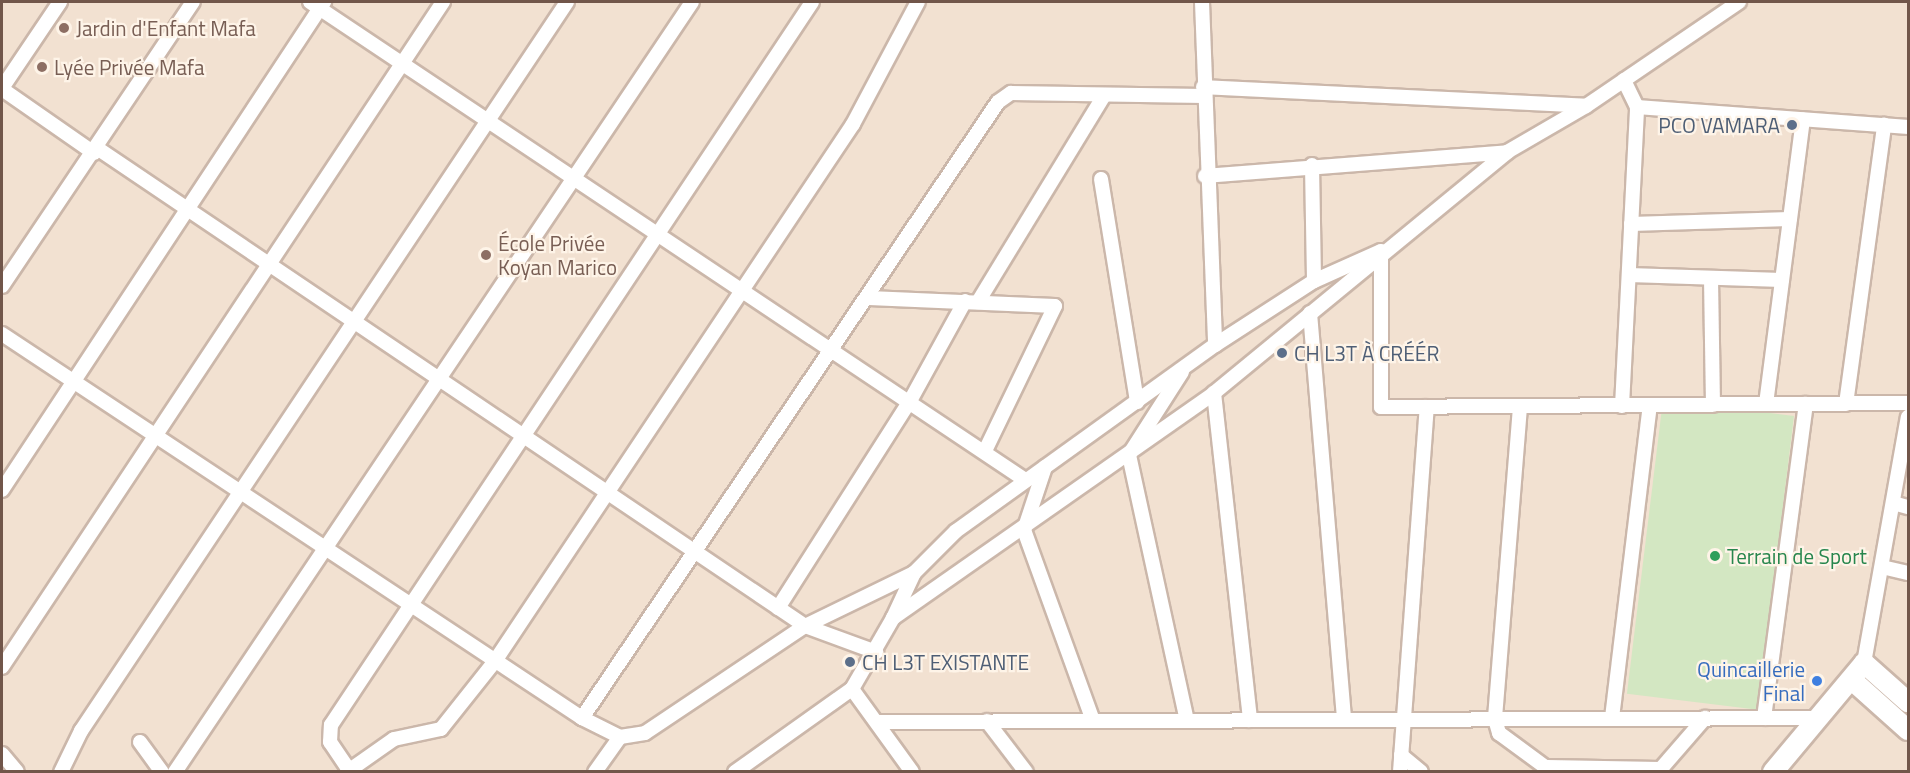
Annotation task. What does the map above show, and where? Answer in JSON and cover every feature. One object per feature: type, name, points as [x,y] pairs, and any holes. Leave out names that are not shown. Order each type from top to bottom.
[{"type":"street","points":[[60,2],[2,89],[188,208],[805,626],[876,651]]},
{"type":"street","points":[[2,286],[96,150],[193,2]]},
{"type":"street","points":[[2,667],[442,2]]},
{"type":"street","points":[[61,771],[81,730],[567,2]]},
{"type":"street","points":[[175,771],[692,2]]},
{"type":"street","points":[[812,2],[662,236],[331,725],[330,742],[348,771],[394,739],[441,729],[495,661],[745,292],[853,124],[918,2]]},
{"type":"street","points":[[1202,2],[1205,176],[1215,345]]},
{"type":"street","points":[[893,618],[1024,530],[1214,393],[1381,251],[1507,152],[1586,106],[1739,2]]},
{"type":"street","points":[[2,490],[188,208],[318,4],[402,63],[985,451],[1025,480]]},
{"type":"street","points":[[1622,406],[1637,107],[1624,80]]},
{"type":"street","points":[[582,718],[834,350],[998,102],[1011,93],[1103,97],[1204,92],[1586,106]]},
{"type":"street","points":[[778,608],[971,301],[1103,97]]},
{"type":"street","points":[[1637,107],[1908,127]]},
{"type":"street","points":[[1766,404],[1803,119]]},
{"type":"street","points":[[1846,404],[1884,125]]},
{"type":"street","points":[[1205,176],[1312,165],[1507,152]]},
{"type":"street","points":[[1312,165],[1314,281]]},
{"type":"street","points":[[1101,179],[1137,402]]},
{"type":"street","points":[[1631,224],[1790,219]]},
{"type":"street","points":[[2,334],[582,718],[620,737],[645,733],[805,626],[914,573],[956,531],[1215,345],[1314,281],[1381,251]]},
{"type":"street","points":[[1381,251],[1377,402],[1427,407],[1908,403]]},
{"type":"street","points":[[1629,275],[1782,280]]},
{"type":"street","points":[[1711,278],[1713,405]]},
{"type":"street","points":[[869,298],[1052,304],[1055,309],[985,451]]},
{"type":"street","points":[[1310,313],[1344,720]]},
{"type":"street","points":[[1185,367],[1129,455],[1186,720]]},
{"type":"street","points":[[1214,393],[1250,720]]},
{"type":"street","points":[[1764,718],[1806,404]]},
{"type":"street","points":[[1612,718],[1650,405]]},
{"type":"street","points":[[1400,771],[1427,407]]},
{"type":"street","points":[[1520,407],[1495,719],[1499,733],[1550,769],[1659,770],[1706,718]]},
{"type":"street","points":[[1773,771],[1864,663],[1908,417]]},
{"type":"street","points":[[1045,467],[1024,530],[1092,718]]},
{"type":"street","points":[[1893,503],[1908,507]]},
{"type":"street","points":[[1881,567],[1908,573]]},
{"type":"street","points":[[735,771],[852,689],[876,651],[914,573]]},
{"type":"street","points":[[1864,663],[1908,702]]},
{"type":"street","points":[[1852,680],[1908,729]]},
{"type":"street","points":[[852,689],[912,771]]},
{"type":"street","points":[[877,722],[1092,718],[1403,720],[1819,718]]},
{"type":"street","points":[[987,721],[1026,771]]},
{"type":"street","points":[[595,771],[620,737]]},
{"type":"street","points":[[140,742],[162,771]]},
{"type":"street","points":[[2,754],[16,771]]},
{"type":"street","points":[[1401,755],[1420,771]]},
{"type":"shaded area","points":[[2,2],[1908,2],[1908,771],[2,771]]},
{"type":"green space","points":[[1663,400],[1794,416],[1758,710],[1627,694]]},
{"type":"place","name":"Jardin d'Enfant Mafa","points":[[64,28]]},
{"type":"place","name":"Lyée Privée Mafa","points":[[42,67]]},
{"type":"place","name":"PCO VAMARA","points":[[1792,125]]},
{"type":"place","name":"École Privée Koyan Marico","points":[[486,255]]},
{"type":"place","name":"CH L3T À CRÉÉR","points":[[1282,353]]},
{"type":"place","name":"Terrain de Sport","points":[[1715,556]]},
{"type":"place","name":"CH L3T EXISTANTE","points":[[850,662]]},
{"type":"place","name":"Quincaillerie Final","points":[[1817,681]]}]
